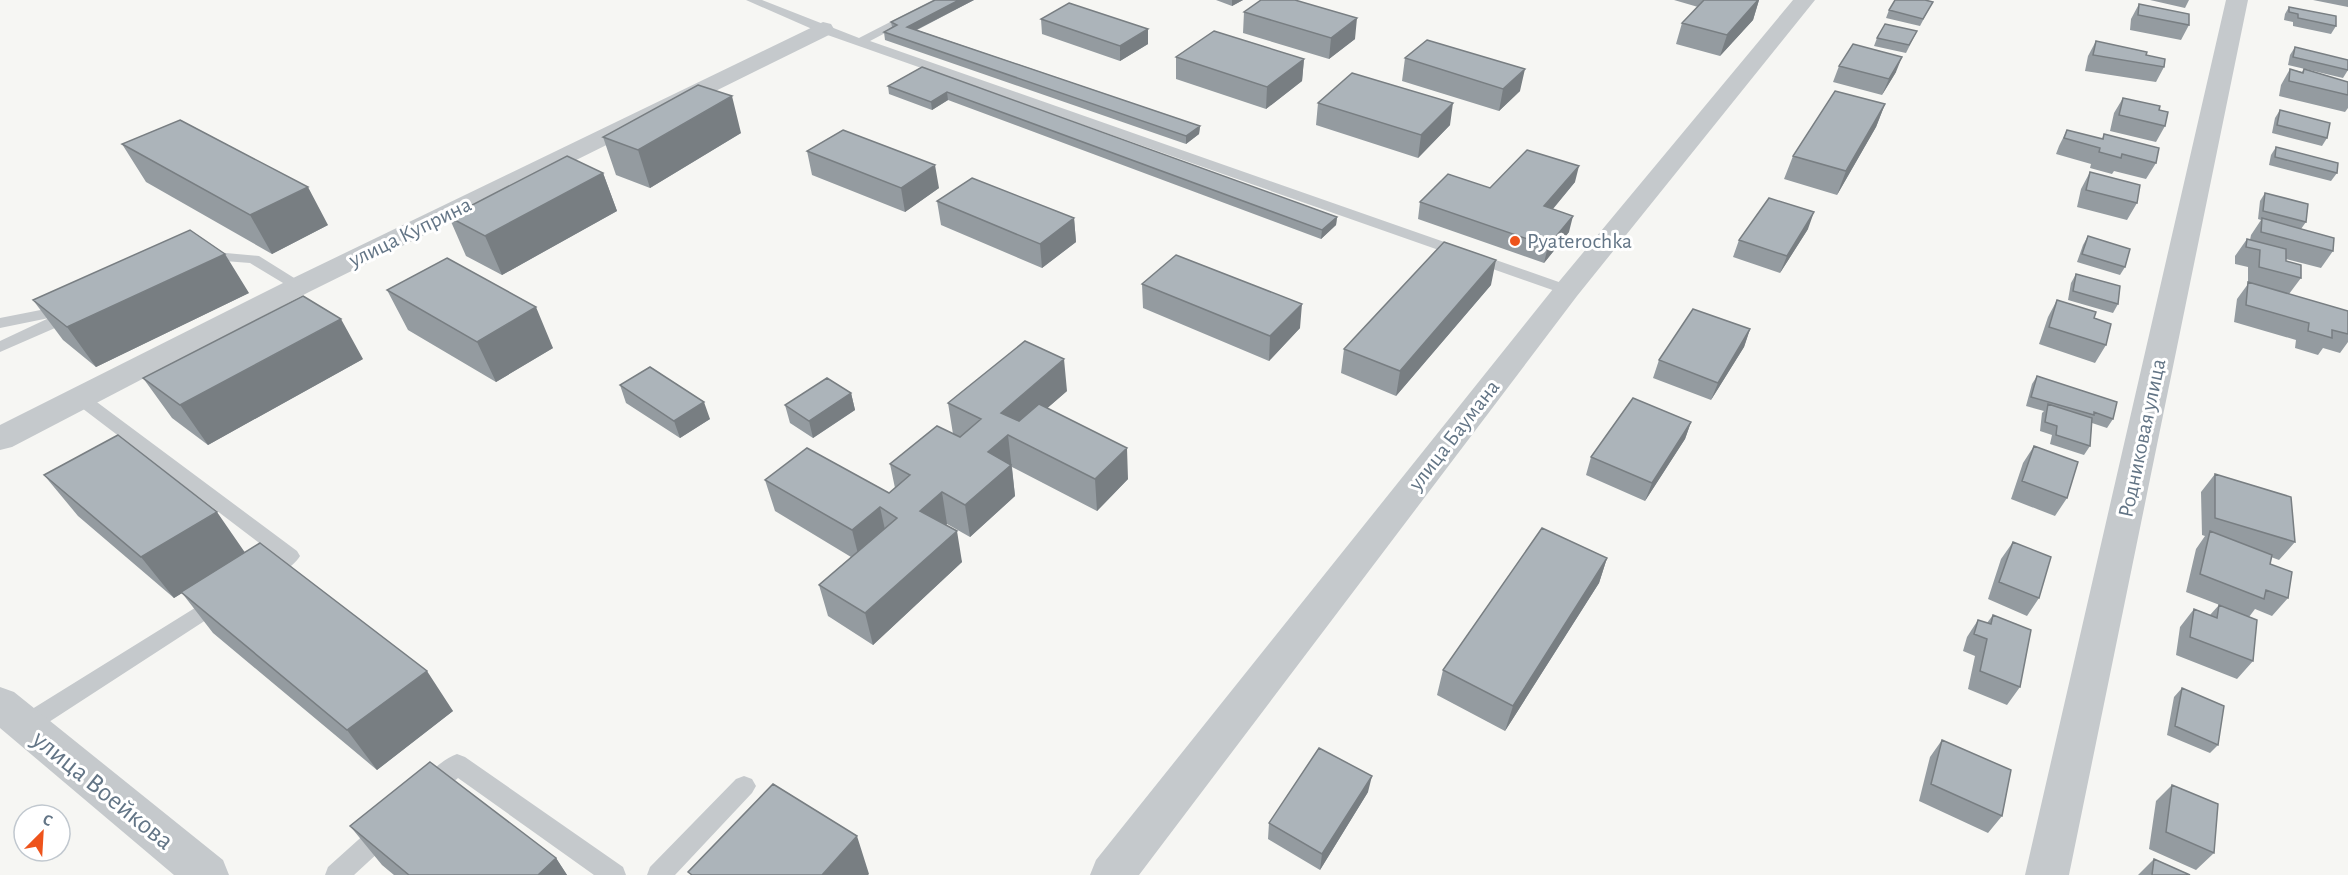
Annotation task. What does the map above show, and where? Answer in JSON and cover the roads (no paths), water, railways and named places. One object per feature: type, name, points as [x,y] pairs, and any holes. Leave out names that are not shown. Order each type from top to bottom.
[{"type":"street","name":"улица Баумана","points":[[1112,875],[1567,290],[1804,0]]},
{"type":"street","name":"Родниковая улица","points":[[2047,875],[2237,0]]},
{"type":"street","name":"улица Куприна","points":[[0,439],[299,286],[823,29]]},
{"type":"street","name":"улица Воейкова","points":[[12,715],[207,875]]},
{"type":"lane","points":[[752,0],[823,29],[1567,290]]},
{"type":"lane","points":[[860,42],[942,0]]},
{"type":"lane","points":[[190,261],[201,256],[254,259],[299,286]]},
{"type":"lane","points":[[0,323],[92,305],[0,347]]},
{"type":"lane","points":[[12,715],[290,556],[80,398]]},
{"type":"lane","points":[[337,875],[457,764],[614,875]]},
{"type":"lane","points":[[659,875],[744,786]]},
{"type":"place","name":"Pyaterochka","points":[[1515,241]]}]
